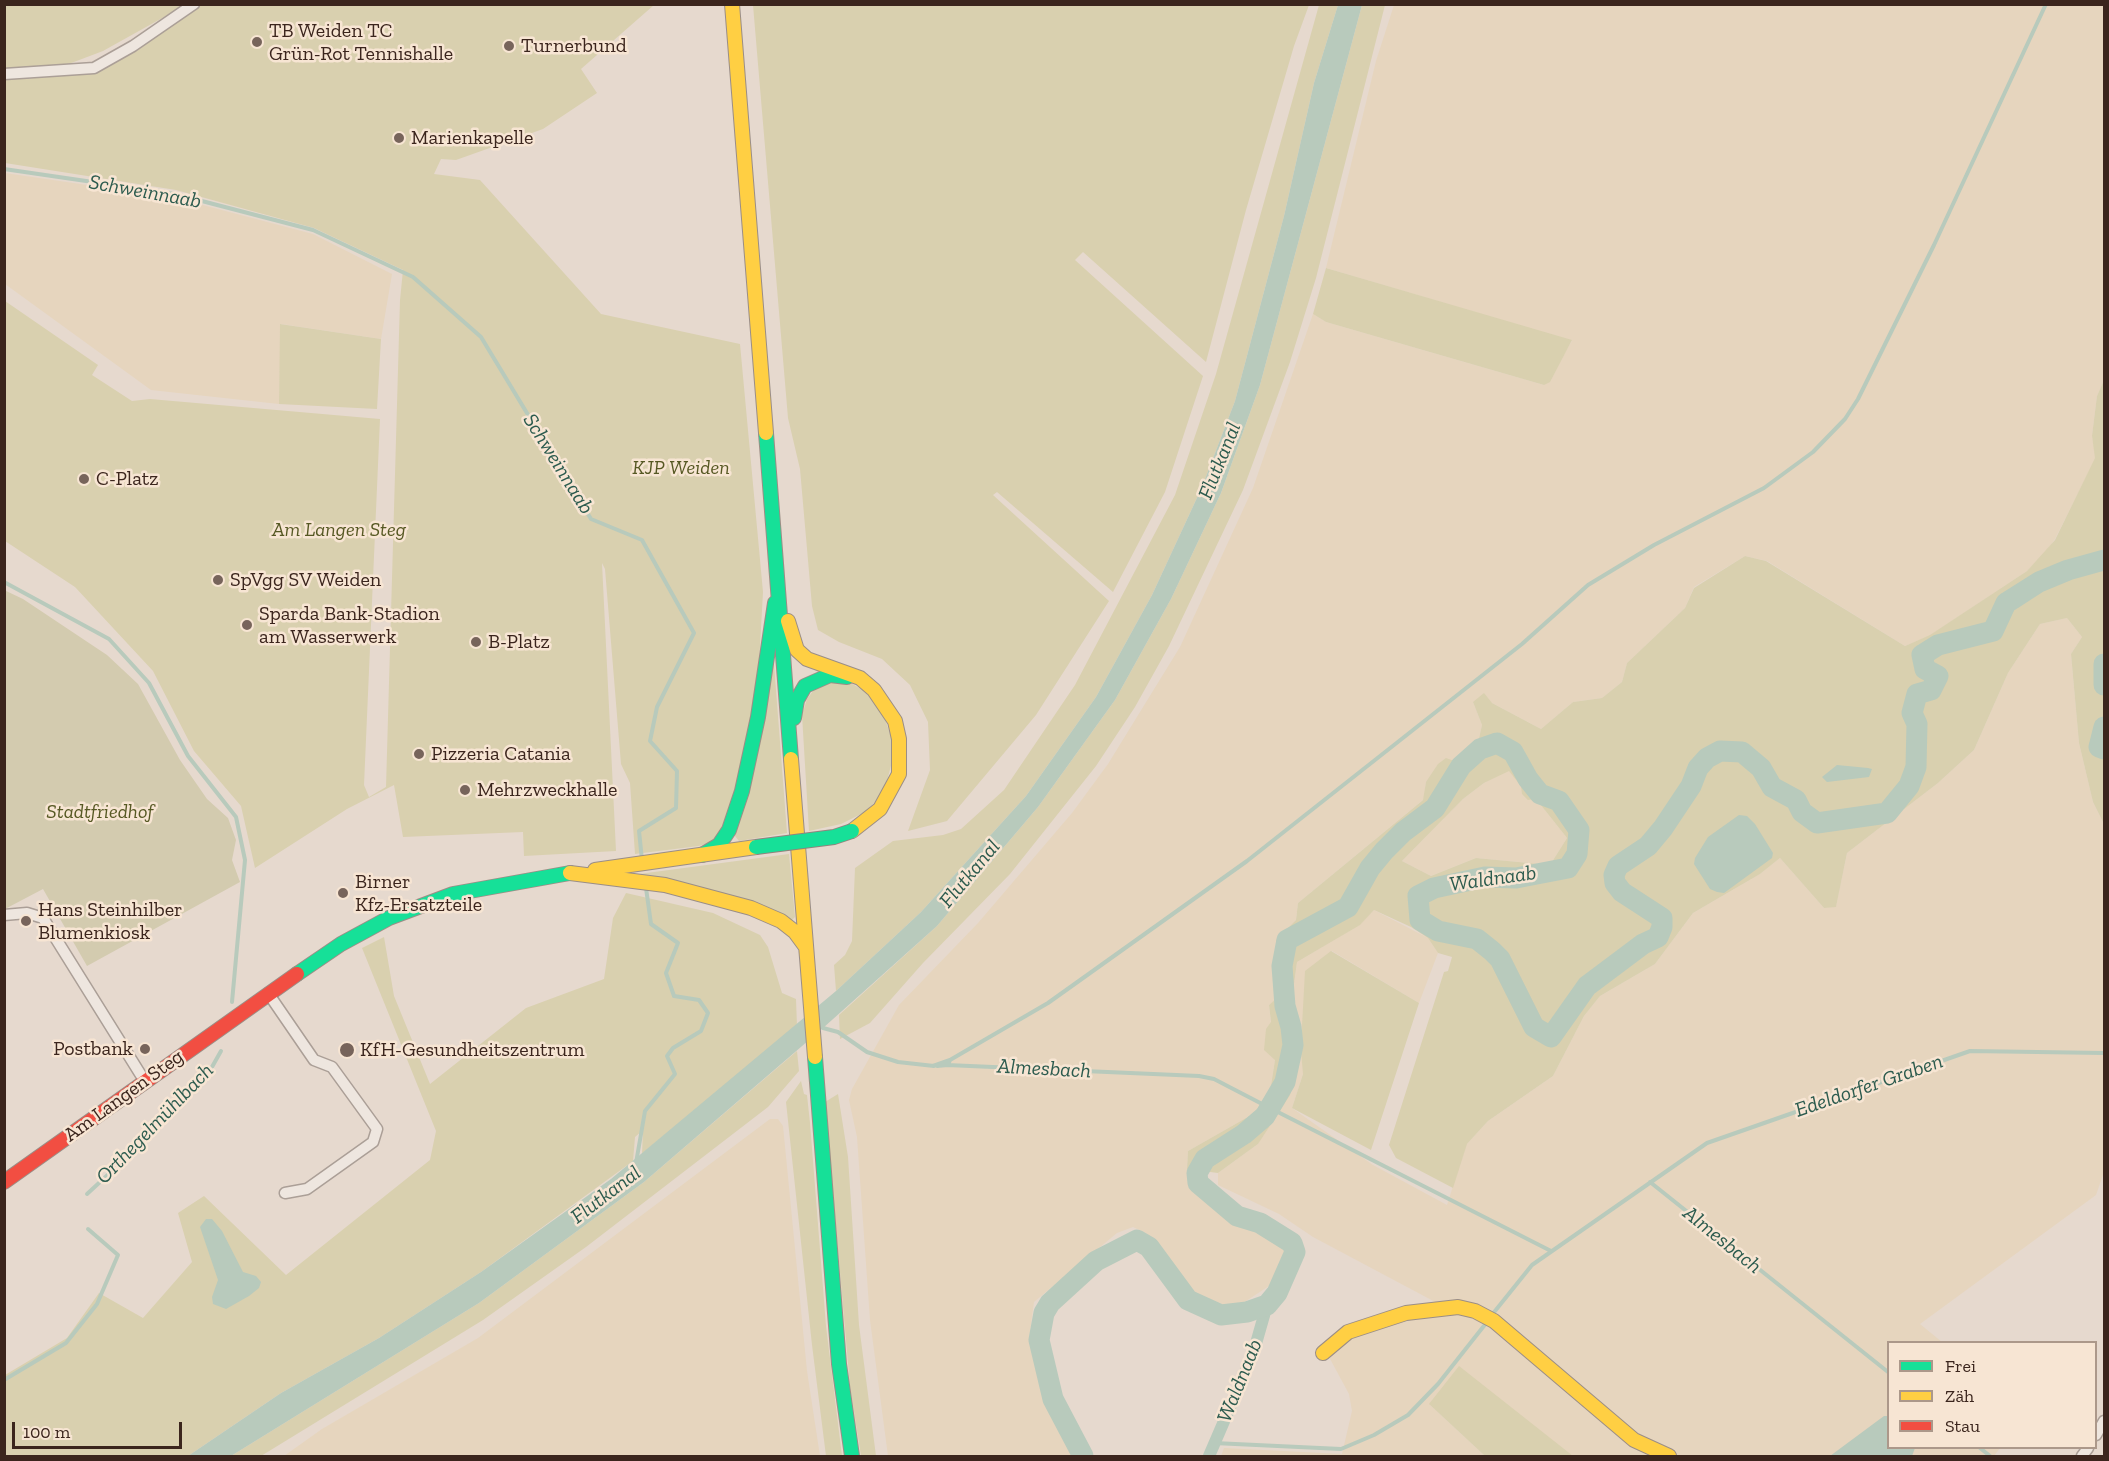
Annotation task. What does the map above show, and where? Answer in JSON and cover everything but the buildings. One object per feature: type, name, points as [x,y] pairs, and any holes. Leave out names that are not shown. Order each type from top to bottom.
[{"type":"main road","points":[[732,4],[839,1364],[852,1456]]},
{"type":"main road","points":[[611,872],[702,855],[834,837],[852,831],[880,809],[892,790],[901,759],[895,721],[874,690],[860,678],[832,666],[807,659],[797,651],[779,585]]},
{"type":"main road","points":[[702,855],[718,845],[729,830],[742,791],[756,727],[770,625],[779,585]]},
{"type":"main road","points":[[791,750],[797,700],[805,686],[830,675],[860,678]]},
{"type":"main road","points":[[611,872],[706,894],[751,908],[781,921],[795,932],[806,947]]},
{"type":"main road","name":"Am Langen Steg","points":[[4,1182],[144,1080],[341,944],[410,909],[453,894],[570,873],[611,872]]},
{"type":"main road","points":[[1323,1353],[1348,1332],[1406,1313],[1458,1307],[1488,1317],[1634,1440],[1669,1456]]},
{"type":"street","points":[[4,74],[94,68],[132,46],[194,4]]},
{"type":"street","points":[[4,915],[27,913],[43,918],[144,1080]]},
{"type":"street","points":[[268,993],[314,1060],[332,1067],[377,1129],[373,1142],[307,1190],[285,1193]]},
{"type":"shaded area","points":[[1394,5],[2104,5],[2104,380],[2097,396],[2092,436],[2096,458],[2045,554],[2027,571],[1931,635],[1905,646],[1767,561],[1745,556],[1694,587],[1685,608],[1627,663],[1622,682],[1602,698],[1573,702],[1541,729],[1492,703],[1473,702],[1482,725],[1478,743],[1457,768],[1426,782],[1424,799],[1298,903],[1296,920],[1276,941],[1277,999],[1269,1005],[1275,1060],[1270,1092],[1253,1114],[1188,1151],[1187,1169],[1192,1187],[1232,1219],[1286,1242],[1287,1254],[1272,1284],[1243,1303],[1218,1306],[1199,1299],[1180,1283],[1166,1257],[1146,1233],[1133,1227],[1117,1233],[1034,1302],[1029,1340],[1046,1406],[1073,1456],[888,1456],[870,1320],[857,1137],[849,1100],[852,1089],[899,1005],[978,923],[1072,813],[1108,764],[1180,647],[1253,488],[1313,314],[1326,322],[1544,385],[1572,341],[1326,268],[1376,61]]},
{"type":"shaded area","points":[[5,173],[176,198],[313,234],[392,274],[381,339],[281,324],[279,404],[151,390],[5,284]]},
{"type":"shaded area","points":[[2067,618],[2082,637],[2071,654],[2079,743],[2093,802],[2104,824],[2104,1172],[2096,1195],[1920,1324],[1941,1341],[1887,1341],[1887,1449],[1999,1449],[1994,1456],[1572,1456],[1430,1405],[1485,1456],[1221,1456],[1224,1448],[1342,1454],[1352,1411],[1349,1394],[1329,1357],[1353,1335],[1439,1304],[1313,1237],[1279,1214],[1218,1185],[1218,1173],[1258,1144],[1301,1049],[1292,999],[1297,962],[1359,925],[1374,910],[1428,938],[1438,953],[1419,1003],[1332,951],[1303,1074],[1292,1108],[1373,1165],[1447,1205],[1466,1145],[1488,1121],[1553,1076],[1584,1016],[1600,996],[1655,964],[1693,913],[1760,874],[1780,858],[1824,908],[1836,906],[1847,853],[1938,783],[1974,750],[2008,673],[2040,624]]},
{"type":"shaded area","points":[[1509,770],[1567,838],[1550,865],[1476,858],[1431,876],[1402,861],[1463,799],[1484,783]]},
{"type":"shaded area","points":[[770,1119],[778,1119],[783,1126],[807,1371],[820,1456],[284,1456],[322,1429],[478,1338]]},
{"type":"green space","name":"KJP Weiden","points":[[5,5],[654,5],[581,69],[597,93],[543,129],[456,160],[441,159],[434,174],[480,180],[601,314],[740,344],[763,592],[759,664],[749,740],[723,830],[714,841],[699,846],[635,854],[630,783],[621,764],[605,569],[602,563],[616,851],[524,856],[523,832],[403,837],[394,785],[347,809],[255,868],[241,806],[194,751],[153,671],[75,587],[5,541],[5,301],[98,365],[92,375],[132,401],[150,399],[380,419],[364,785],[369,797],[386,787],[400,300],[403,270],[314,228],[176,190],[5,163],[4,78],[23,79],[91,73],[138,50],[179,19],[173,12],[103,51],[66,65],[5,70]]},
{"type":"green space","points":[[753,5],[1309,5],[1294,46],[1246,210],[1206,362],[1083,252],[1075,260],[1203,376],[1165,492],[1113,592],[997,492],[993,495],[1109,601],[1036,715],[947,821],[908,831],[930,770],[928,722],[910,685],[882,659],[839,642],[818,630],[812,606],[800,469],[788,418]]},
{"type":"green space","points":[[1319,5],[1338,5],[1314,83],[1284,216],[1235,401],[1202,487],[1152,595],[1096,697],[1026,796],[921,912],[836,991],[834,965],[845,955],[852,941],[855,868],[893,841],[943,835],[961,829],[1004,790],[1075,685],[1175,495],[1216,374]]},
{"type":"green space","points":[[1362,5],[1385,5],[1316,278],[1290,362],[1243,490],[1169,646],[1135,707],[1096,766],[1010,874],[923,963],[870,1023],[840,1039],[839,1015],[937,926],[1038,807],[1115,700],[1171,599],[1221,493],[1260,385]]},
{"type":"green space","points":[[1326,268],[1572,340],[1550,382],[1544,385],[1326,322],[1313,314]]},
{"type":"green space","points":[[280,324],[381,339],[377,409],[279,404]]},
{"type":"green space","points":[[2104,380],[2104,824],[2093,802],[2079,743],[2071,654],[2082,637],[2067,618],[2040,624],[2008,673],[1974,750],[1938,783],[1847,853],[1836,907],[1824,908],[1780,858],[1760,874],[1693,913],[1655,964],[1600,996],[1584,1016],[1553,1076],[1488,1121],[1467,1144],[1453,1188],[1396,1158],[1389,1145],[1444,972],[1448,971],[1452,957],[1438,953],[1428,938],[1411,927],[1374,910],[1360,925],[1297,962],[1292,999],[1301,1044],[1305,971],[1331,951],[1419,1003],[1371,1150],[1292,1108],[1303,1074],[1301,1051],[1290,1095],[1258,1144],[1218,1173],[1187,1169],[1188,1151],[1253,1114],[1270,1092],[1275,1060],[1264,1050],[1266,1029],[1271,1022],[1269,1005],[1277,998],[1276,940],[1296,920],[1298,903],[1423,800],[1426,782],[1438,764],[1446,758],[1457,762],[1458,767],[1478,743],[1482,725],[1473,702],[1484,693],[1492,703],[1541,729],[1573,702],[1602,698],[1622,682],[1627,663],[1685,608],[1694,588],[1745,556],[1766,561],[1905,646],[1930,635],[2027,571],[2055,540],[2095,458],[2092,436],[2097,396]],"holes":[[[1509,771],[1521,786],[1522,794],[1528,800],[1536,799],[1567,838],[1550,865],[1476,858],[1431,876],[1402,861],[1463,799],[1484,783]]]},
{"type":"green space","name":"Stadtfriedhof","points":[[4,590],[23,599],[107,655],[138,684],[180,760],[207,799],[228,818],[236,840],[232,860],[240,882],[87,966],[43,889],[5,909]]},
{"type":"green space","points":[[773,651],[787,833],[739,841],[735,836],[758,753]]},
{"type":"green space","points":[[831,681],[847,681],[868,693],[883,713],[891,737],[893,758],[887,781],[878,799],[865,812],[841,824],[809,831],[802,715],[807,699],[816,687]]},
{"type":"green space","points":[[789,854],[795,917],[791,921],[639,874]]},
{"type":"green space","points":[[626,893],[713,913],[760,935],[768,947],[782,993],[796,999],[797,1026],[642,1154],[643,1130],[635,1137],[633,1161],[481,1272],[379,1338],[281,1393],[188,1456],[5,1456],[5,1375],[67,1338],[99,1293],[143,1318],[192,1262],[178,1213],[204,1196],[286,1275],[430,1160],[436,1131],[362,948],[384,937],[394,996],[430,1084],[526,1008],[604,979],[613,918]]},
{"type":"green space","points":[[797,1051],[799,1071],[768,1107],[586,1247],[483,1320],[261,1456],[231,1456],[479,1303],[644,1182]]},
{"type":"green space","points":[[801,1081],[804,1094],[807,1095],[826,1326],[842,1456],[826,1456],[812,1345],[786,1102]]},
{"type":"green space","points":[[838,1094],[848,1157],[859,1325],[876,1456],[861,1456],[850,1386],[825,1102]]},
{"type":"green space","points":[[1459,1366],[1573,1456],[1485,1456],[1429,1404]]},
{"type":"water","name":"Flutkanal","points":[[1338,5],[1362,5],[1260,385],[1221,493],[1171,599],[1115,700],[1038,807],[937,926],[823,1028],[644,1182],[479,1303],[231,1456],[188,1456],[281,1393],[379,1338],[481,1272],[611,1179],[836,991],[921,912],[1026,796],[1096,697],[1152,595],[1202,487],[1235,401],[1284,216],[1314,83]]},
{"type":"water","points":[[1837,765],[1872,769],[1869,777],[1827,782],[1822,777]]},
{"type":"water","points":[[1739,815],[1747,816],[1755,824],[1773,853],[1772,858],[1724,893],[1717,892],[1710,889],[1694,864],[1695,858],[1708,837]]},
{"type":"water","points":[[206,1219],[212,1219],[222,1231],[243,1272],[256,1276],[261,1282],[259,1288],[249,1296],[226,1309],[213,1304],[212,1297],[218,1280],[200,1227]]},
{"type":"water","points":[[1884,1416],[1887,1416],[1887,1449],[1915,1449],[1912,1456],[1830,1456]]},
{"type":"waterway","points":[[933,1066],[950,1060],[937,1066],[948,1065],[950,1060],[1048,1003],[1247,861],[1522,644],[1588,585],[1654,545],[1764,488],[1813,452],[1845,419],[1858,399],[1934,245],[2046,4]]},
{"type":"waterway","name":"Schweinnaab","points":[[4,169],[175,194],[313,230],[413,277],[481,337],[591,519],[642,540],[694,633],[657,707],[650,741],[677,771],[676,808],[639,831],[642,860]]},
{"type":"waterway","name":"Waldnaab","points":[[1083,1456],[1053,1399],[1039,1340],[1044,1313],[1050,1303],[1096,1261],[1137,1240],[1149,1247],[1188,1300],[1221,1315],[1247,1312],[1267,1305],[1277,1293],[1295,1252],[1292,1243],[1260,1223],[1237,1216],[1198,1183],[1197,1173],[1205,1159],[1244,1134],[1265,1116],[1285,1082],[1293,1045],[1285,1006],[1282,966],[1287,940],[1348,907],[1370,868],[1384,851],[1403,832],[1435,808],[1461,766],[1480,749],[1497,743],[1513,752],[1528,779],[1540,794],[1559,801],[1579,830],[1577,854],[1568,868],[1516,878],[1485,877],[1434,888],[1418,896],[1420,920],[1438,931],[1477,939],[1492,951],[1500,959],[1534,1027],[1551,1037],[1587,986],[1643,944],[1658,937],[1662,927],[1662,918],[1622,892],[1615,883],[1614,875],[1618,866],[1648,846],[1663,828],[1691,786],[1698,768],[1707,758],[1720,751],[1742,752],[1761,768],[1772,787],[1796,800],[1802,812],[1817,823],[1887,813],[1909,786],[1916,767],[1917,724],[1912,713],[1917,694],[1931,690],[1938,676],[1925,669],[1922,655],[1938,645],[1993,631],[2006,603],[2039,582],[2068,570],[2104,560]]},
{"type":"waterway","name":"Orthegelmühlbach","points":[[4,582],[109,639],[149,683],[188,756],[236,817],[245,860],[232,1002]]},
{"type":"waterway","name":"Waldnaab","points":[[2104,664],[2104,685]]},
{"type":"waterway","name":"Waldnaab","points":[[2104,727],[2099,747],[2104,749]]},
{"type":"waterway","name":"Schweinnaab","points":[[636,1163],[645,1111],[675,1074],[667,1056],[673,1048],[701,1031],[708,1013],[699,1000],[674,996],[666,973],[678,943],[651,924],[646,888]]},
{"type":"waterway","name":"Almesbach","points":[[823,1028],[838,1032],[867,1052],[898,1062],[934,1066]]},
{"type":"waterway","name":"Orthegelmühlbach","points":[[87,1194],[138,1147],[212,1067],[221,1051]]},
{"type":"waterway","name":"Edeldorfer Graben","points":[[1491,1316],[1532,1265],[1707,1143],[1970,1051],[2104,1053]]},
{"type":"waterway","name":"Almesbach","points":[[947,1065],[1199,1076],[1214,1079],[1266,1106]]},
{"type":"waterway","name":"Almesbach","points":[[1270,1108],[1551,1251]]},
{"type":"waterway","name":"Almesbach","points":[[1650,1182],[1887,1371]]},
{"type":"waterway","points":[[4,1380],[66,1343],[97,1304],[118,1255],[88,1229]]},
{"type":"waterway","name":"Waldnaab","points":[[1209,1456],[1253,1354],[1267,1305]]},
{"type":"waterway","name":"Almesbach","points":[[1214,1443],[1341,1449],[1374,1435],[1408,1415],[1438,1384],[1487,1322]]},
{"type":"waterway","name":"Almesbach","points":[[1981,1449],[1990,1456]]},
{"type":"traffic: fast","points":[[766,433],[791,759]]},
{"type":"traffic: fast","points":[[702,855],[719,845],[729,830],[742,791],[758,717],[775,603]]},
{"type":"traffic: fast","points":[[794,718],[797,700],[805,686],[830,675],[847,677]]},
{"type":"traffic: fast","points":[[756,847],[834,837],[852,831]]},
{"type":"traffic: fast","points":[[297,974],[341,944],[389,918],[453,894],[570,873]]},
{"type":"traffic: fast","points":[[815,1057],[839,1364],[852,1456]]},
{"type":"traffic: slow","points":[[732,4],[766,433]]},
{"type":"traffic: slow","points":[[788,621],[797,650],[807,659],[860,678],[874,690],[895,721],[899,739],[899,774],[880,809],[852,831]]},
{"type":"traffic: slow","points":[[791,759],[815,1057]]},
{"type":"traffic: slow","points":[[595,870],[756,847]]},
{"type":"traffic: slow","points":[[570,873],[665,885],[751,908],[781,921],[795,932],[806,947]]},
{"type":"traffic: slow","points":[[1323,1353],[1348,1332],[1406,1313],[1458,1307],[1475,1311],[1494,1321],[1634,1440],[1669,1456]]},
{"type":"traffic: jam","points":[[4,1182],[297,974]]},
{"type":"place","name":"TB Weiden TC Grün-Rot Tennishalle","points":[[257,42]]},
{"type":"place","name":"Turnerbund","points":[[509,46]]},
{"type":"place","name":"Marienkapelle","points":[[399,138]]},
{"type":"place","name":"C-Platz","points":[[84,479]]},
{"type":"place","name":"SpVgg SV Weiden","points":[[218,580]]},
{"type":"place","name":"Sparda Bank-Stadion am Wasserwerk","points":[[247,625]]},
{"type":"place","name":"B-Platz","points":[[476,642]]},
{"type":"place","name":"Pizzeria Catania","points":[[419,754]]},
{"type":"place","name":"Mehrzweckhalle","points":[[465,790]]},
{"type":"place","name":"Birner Kfz-Ersatzteile","points":[[343,893]]},
{"type":"place","name":"Hans Steinhilber Blumenkiosk","points":[[26,921]]},
{"type":"place","name":"Postbank","points":[[145,1049]]},
{"type":"place","name":"KfH-Gesundheitszentrum","points":[[347,1050]]}]
